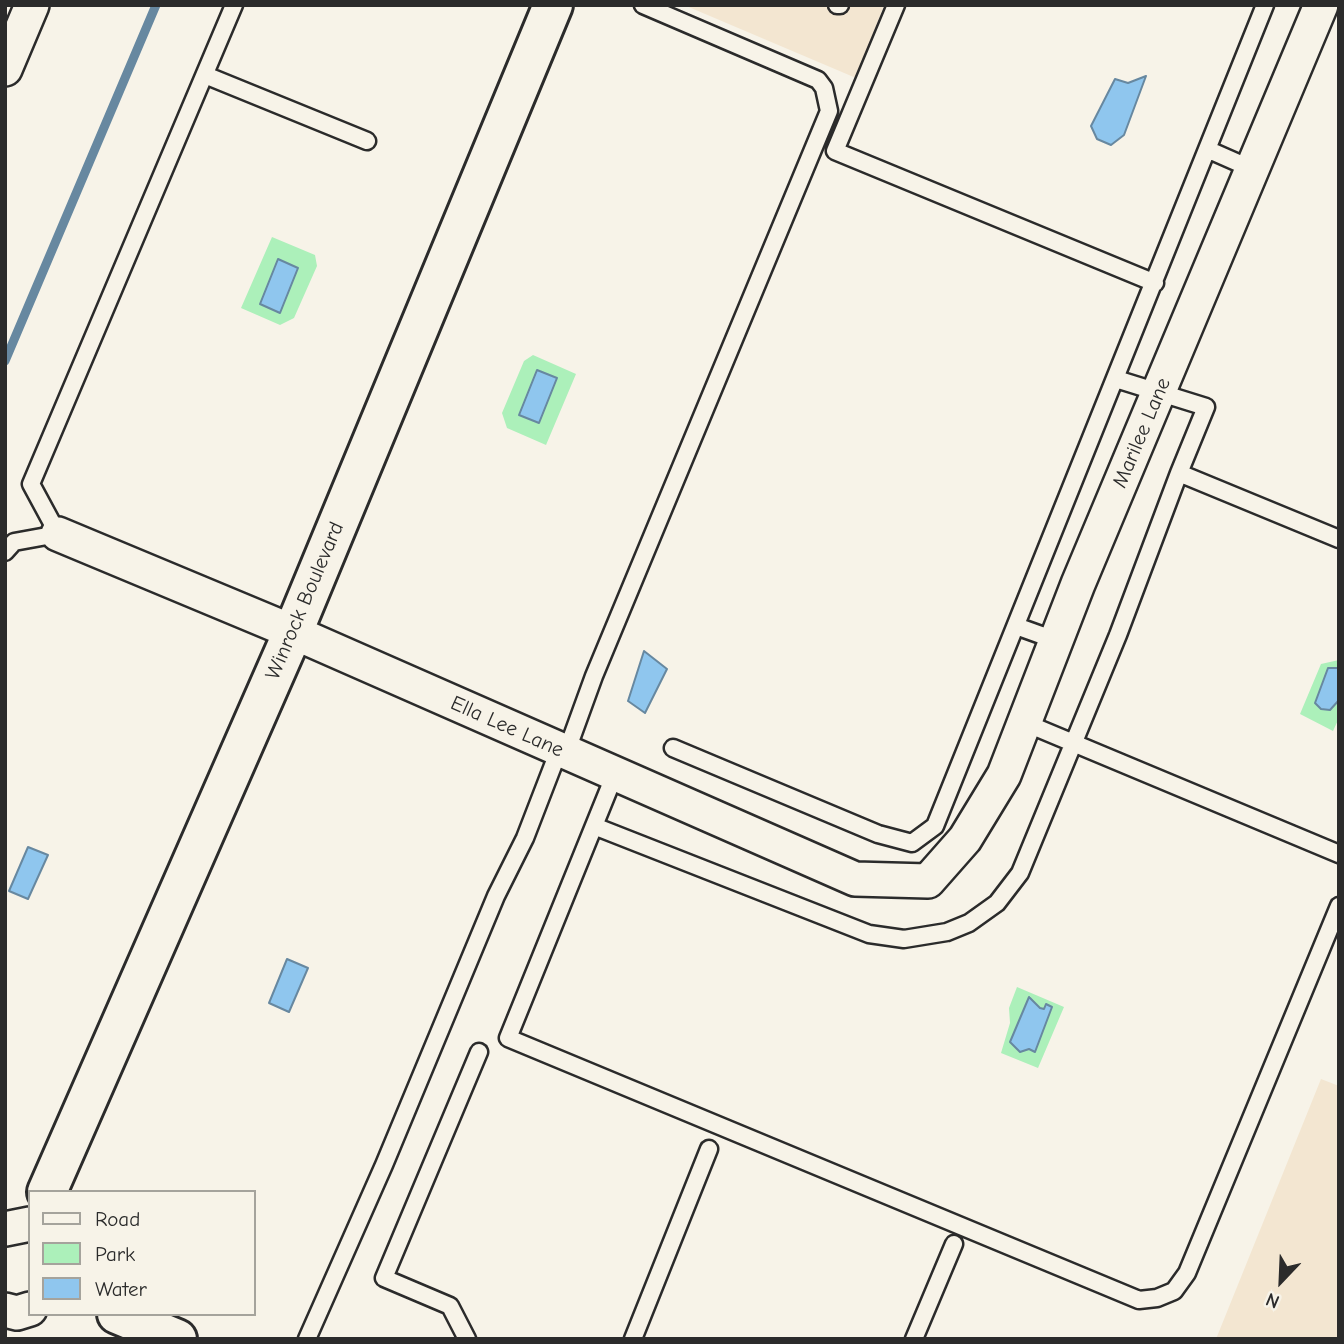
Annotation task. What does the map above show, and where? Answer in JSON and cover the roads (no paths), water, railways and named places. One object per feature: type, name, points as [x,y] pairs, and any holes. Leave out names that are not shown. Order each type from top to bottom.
[{"type":"street","points":[[5,69],[32,5]]},
{"type":"street","name":"Winrock Boulevard","points":[[48,1190],[293,632],[553,5]]},
{"type":"street","name":"Marilee Lane","points":[[952,854],[965,839],[1004,775],[1055,640],[1321,5]]},
{"type":"street","name":"Ella Lee Lane","points":[[58,534],[293,632],[855,879],[928,881],[952,854]]},
{"type":"street","points":[[5,1228],[28,1224]]},
{"type":"street","points":[[5,1310],[17,1313],[28,1310]]},
{"type":"street","points":[[122,1316],[177,1339]]},
{"type":"lane","points":[[5,552],[13,542],[58,534],[31,484],[234,5]]},
{"type":"lane","points":[[307,1339],[384,1166],[496,896],[563,752],[829,111],[824,88],[818,80],[643,5]]},
{"type":"lane","points":[[896,5],[835,151],[1155,283]]},
{"type":"lane","points":[[674,748],[878,834],[912,843],[935,826],[1209,150],[1265,5]]},
{"type":"lane","points":[[205,75],[367,141]]},
{"type":"lane","points":[[1209,150],[1252,169]]},
{"type":"lane","points":[[594,826],[869,934],[904,940],[929,937],[978,918],[1010,887],[1020,873],[1118,635],[1206,407],[1116,379]]},
{"type":"lane","points":[[1179,473],[1339,539]]},
{"type":"lane","points":[[1016,626],[1055,640]]},
{"type":"lane","points":[[1023,722],[1339,854]]},
{"type":"lane","points":[[615,774],[508,1038],[1139,1300],[1157,1298],[1174,1291],[1187,1273],[1339,906]]},
{"type":"lane","points":[[467,1339],[450,1306],[384,1278],[479,1052]]},
{"type":"lane","points":[[633,1339],[709,1149]]},
{"type":"lane","points":[[915,1339],[954,1244]]},
{"type":"water","points":[[1146,76],[1124,135],[1111,145],[1097,139],[1091,126],[1115,79],[1128,83]]},
{"type":"water","points":[[278,259],[298,268],[280,313],[260,304]]},
{"type":"water","points":[[537,370],[557,378],[539,423],[519,415]]},
{"type":"water","points":[[644,651],[667,669],[645,713],[628,701]]},
{"type":"water","points":[[1328,668],[1339,668],[1339,700],[1330,710],[1321,709],[1315,703]]},
{"type":"water","points":[[28,847],[48,855],[28,899],[9,891]]},
{"type":"water","points":[[287,959],[308,968],[289,1012],[269,1003]]},
{"type":"water","points":[[1029,997],[1040,1008],[1044,1009],[1046,1004],[1052,1007],[1035,1052],[1029,1049],[1020,1052],[1010,1042]]},
{"type":"waterway","points":[[5,361],[156,5]]}]
